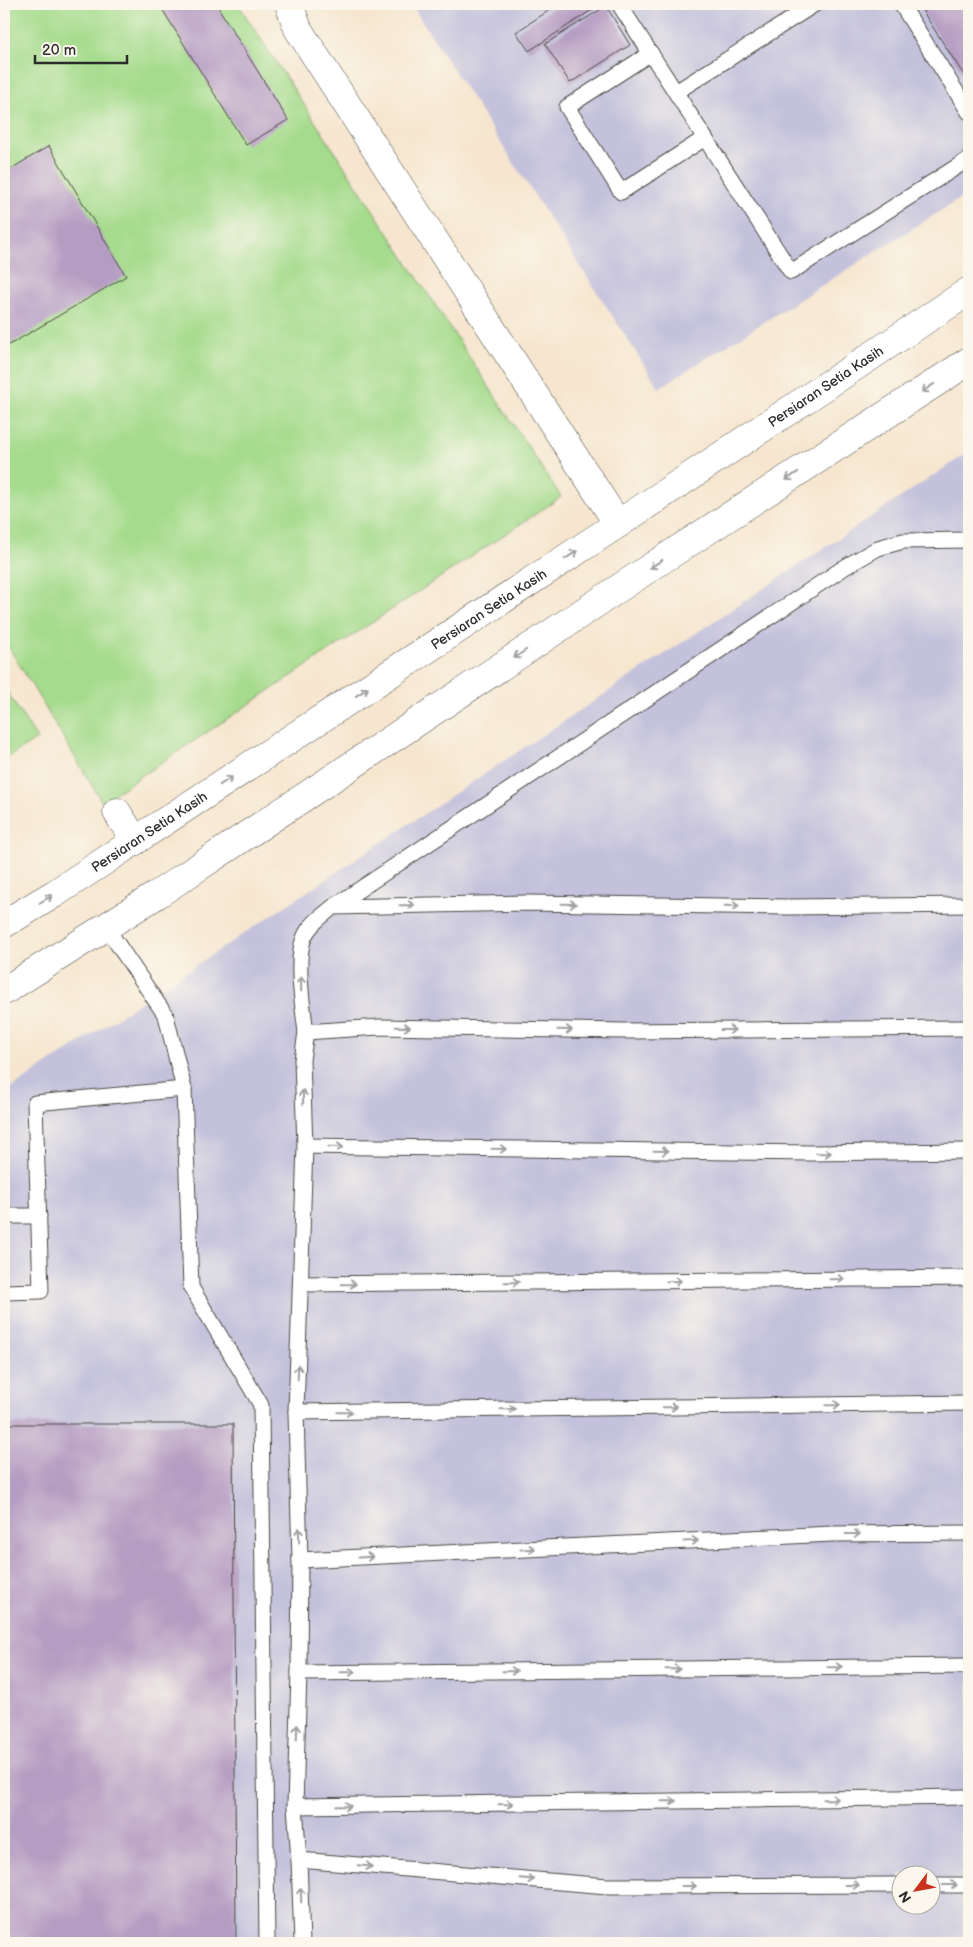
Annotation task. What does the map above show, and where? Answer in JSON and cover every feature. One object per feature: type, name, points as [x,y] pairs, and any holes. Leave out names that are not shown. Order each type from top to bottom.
[{"type":"street","points":[[289,4],[298,29],[618,524]]},
{"type":"street","name":"Persiaran Setia Kasih","points":[[4,924],[135,841],[969,291]]},
{"type":"street","points":[[4,991],[106,927],[656,564],[969,361]]},
{"type":"street","points":[[117,812],[135,841]]},
{"type":"lane","points":[[620,4],[790,272],[969,159]]},
{"type":"lane","points":[[676,92],[815,4]]},
{"type":"lane","points":[[901,4],[969,112]]},
{"type":"lane","points":[[651,53],[567,107],[572,115],[621,192],[705,138]]},
{"type":"lane","points":[[302,1943],[295,1806],[300,1560],[296,1412],[305,1146],[302,1060],[306,1032],[301,960],[304,939],[316,921],[333,907],[845,566],[878,548],[903,541],[969,540]]},
{"type":"lane","points":[[333,907],[527,903],[788,907],[969,905]]},
{"type":"lane","points":[[106,927],[166,1016],[184,1089],[191,1286],[261,1405],[267,1943]]},
{"type":"lane","points":[[306,1032],[379,1027],[624,1031],[969,1028]]},
{"type":"lane","points":[[4,1292],[42,1292],[35,1103],[184,1089]]},
{"type":"lane","points":[[305,1146],[810,1153],[969,1152]]},
{"type":"lane","points":[[4,1216],[39,1216]]},
{"type":"lane","points":[[300,1284],[969,1278]]},
{"type":"lane","points":[[296,1412],[969,1403]]},
{"type":"lane","points":[[300,1560],[832,1534],[969,1533]]},
{"type":"lane","points":[[299,1673],[969,1666]]},
{"type":"lane","points":[[295,1806],[969,1797]]},
{"type":"lane","points":[[299,1860],[607,1886],[890,1885]]},
{"type":"lane","points":[[940,1885],[969,1885]]},
{"type":"shaded area","points":[[411,4],[969,4],[969,193],[659,388]]},
{"type":"shaded area","points":[[969,452],[969,1943],[4,1943],[4,1093]]},
{"type":"green space","points":[[4,4],[238,4],[561,497],[102,802],[4,639]]},
{"type":"green space","points":[[4,687],[37,739],[4,760]]},
{"type":"building","points":[[159,4],[216,4],[288,120],[246,145]]},
{"type":"building","points":[[559,4],[601,4],[529,51],[516,32]]},
{"type":"building","points":[[918,4],[969,4],[969,83]]},
{"type":"building","points":[[606,6],[630,45],[570,83],[545,44]]},
{"type":"building","points":[[49,146],[126,276],[4,348],[4,173]]},
{"type":"building","points":[[4,1424],[233,1424],[236,1943],[4,1943]]}]
